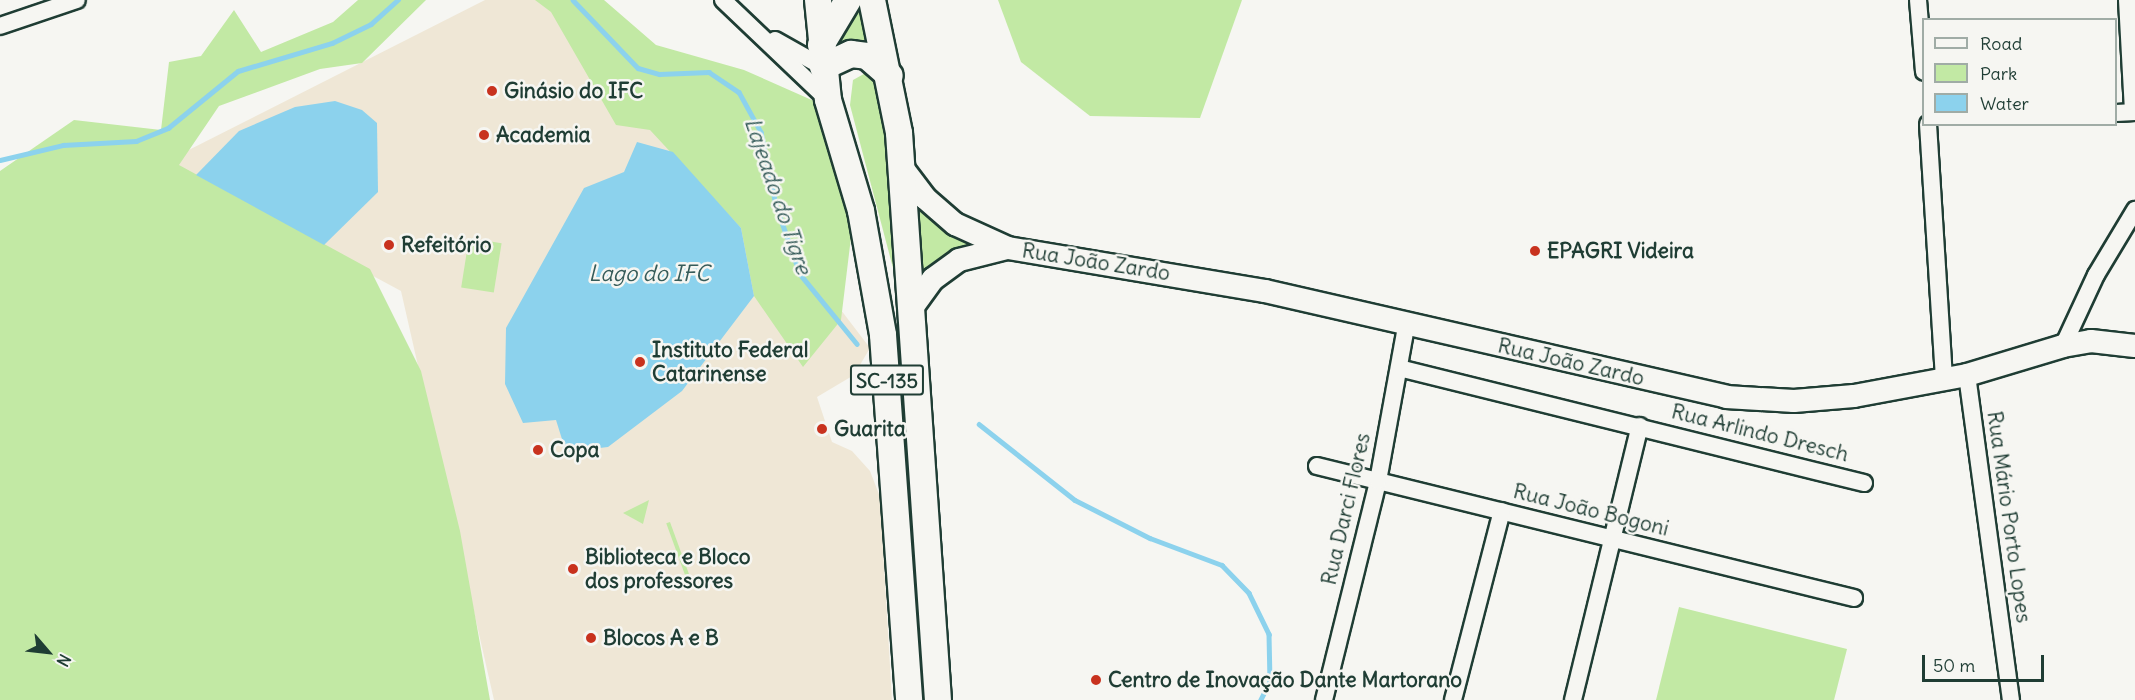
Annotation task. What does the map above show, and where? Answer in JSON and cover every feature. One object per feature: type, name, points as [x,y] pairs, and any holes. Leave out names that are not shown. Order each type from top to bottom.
[{"type":"main road","name":"SC-135","points":[[818,0],[828,100],[863,220],[884,335],[909,700]]},
{"type":"main road","points":[[848,0],[822,56],[851,54],[874,60],[890,76]]},
{"type":"main road","name":"SC-135","points":[[872,0],[890,76],[901,166],[914,305],[938,700]]},
{"type":"main road","name":"Rua João Zardo","points":[[901,166],[925,198],[955,224],[1008,248],[1265,291],[1406,327],[1726,397],[1794,401],[1967,375],[2063,346],[2091,341],[2135,346]]},
{"type":"main road","name":"Rua João Zardo","points":[[914,305],[933,279],[959,260],[1008,248]]},
{"type":"street","points":[[0,26],[77,0]]},
{"type":"street","points":[[723,0],[828,100]]},
{"type":"street","points":[[1918,0],[1922,58]]},
{"type":"street","points":[[2117,113],[2134,112],[2127,0]]},
{"type":"street","points":[[754,28],[822,56]]},
{"type":"street","points":[[1928,126],[1944,378]]},
{"type":"street","points":[[2063,346],[2096,275],[2135,210]]},
{"type":"street","name":"Rua Darci Flores","points":[[1324,700],[1378,481],[1406,327]]},
{"type":"street","name":"Rua Arlindo Dresch","points":[[1399,368],[1864,483]]},
{"type":"street","name":"Rua Mário Porto Lopes","points":[[1967,375],[2011,700]]},
{"type":"street","points":[[1573,700],[1640,426]]},
{"type":"street","name":"Rua João Bogoni","points":[[1317,466],[1854,598]]},
{"type":"street","points":[[1453,700],[1502,511]]},
{"type":"shaded area","name":"Instituto Federal Catarinense","points":[[485,0],[557,0],[715,145],[870,348],[854,375],[817,397],[832,442],[852,451],[870,471],[880,497],[892,700],[494,700],[401,291],[163,163]]},
{"type":"green space","points":[[358,0],[426,0],[362,63],[320,69],[219,106],[179,165],[370,269],[421,371],[460,531],[490,700],[0,700],[0,171],[74,120],[161,130],[169,62],[201,56],[234,10],[261,52],[333,22]]},
{"type":"green space","points":[[535,0],[604,0],[656,45],[744,70],[814,101],[852,229],[841,320],[803,367],[754,296],[741,228],[650,130],[616,125],[551,12]]},
{"type":"green space","points":[[859,0],[883,50],[835,55],[838,41]]},
{"type":"green space","points":[[998,0],[1242,0],[1200,118],[1090,116],[1021,62]]},
{"type":"green space","points":[[871,70],[887,79],[898,287],[850,105],[853,80]]},
{"type":"green space","points":[[919,198],[948,234],[972,245],[944,257],[922,282]]},
{"type":"green space","points":[[469,238],[502,243],[494,293],[461,287]]},
{"type":"green space","points":[[649,500],[643,524],[623,513]]},
{"type":"green space","points":[[670,522],[694,587],[690,588],[666,523]]},
{"type":"green space","points":[[1679,607],[1847,649],[1834,700],[1656,700]]},
{"type":"water","points":[[335,101],[362,110],[377,123],[378,192],[324,245],[196,175],[239,131],[295,107]]},
{"type":"water","name":"Lago do IFC","points":[[637,142],[673,152],[741,228],[754,296],[682,391],[608,447],[566,452],[556,420],[523,423],[505,384],[506,328],[584,188],[624,172]]},
{"type":"waterway","name":"Lajeado do Tigre","points":[[0,160],[63,145],[136,141],[168,128],[238,71],[332,43],[371,24],[398,0]]},
{"type":"waterway","name":"Lajeado do Tigre","points":[[573,0],[638,68],[659,74],[709,72],[739,92],[761,132],[776,205],[800,274],[857,344]]},
{"type":"waterway","name":"Lajeado do Tigre","points":[[979,424],[1075,500],[1150,538],[1222,565],[1249,593],[1269,634],[1270,682],[1261,700]]},
{"type":"place","name":"Ginásio do IFC","points":[[492,91]]},
{"type":"place","name":"Academia","points":[[484,135]]},
{"type":"place","name":"Refeitório","points":[[389,245]]},
{"type":"place","name":"EPAGRI Videira","points":[[1535,251]]},
{"type":"place","name":"Instituto Federal Catarinense","points":[[640,362]]},
{"type":"place","name":"Guarita","points":[[822,429]]},
{"type":"place","name":"Copa","points":[[538,450]]},
{"type":"place","name":"Biblioteca e Bloco dos professores","points":[[573,569]]},
{"type":"place","name":"Blocos A e B","points":[[591,638]]},
{"type":"place","name":"Centro de Inovação Dante Martorano","points":[[1096,680]]}]
